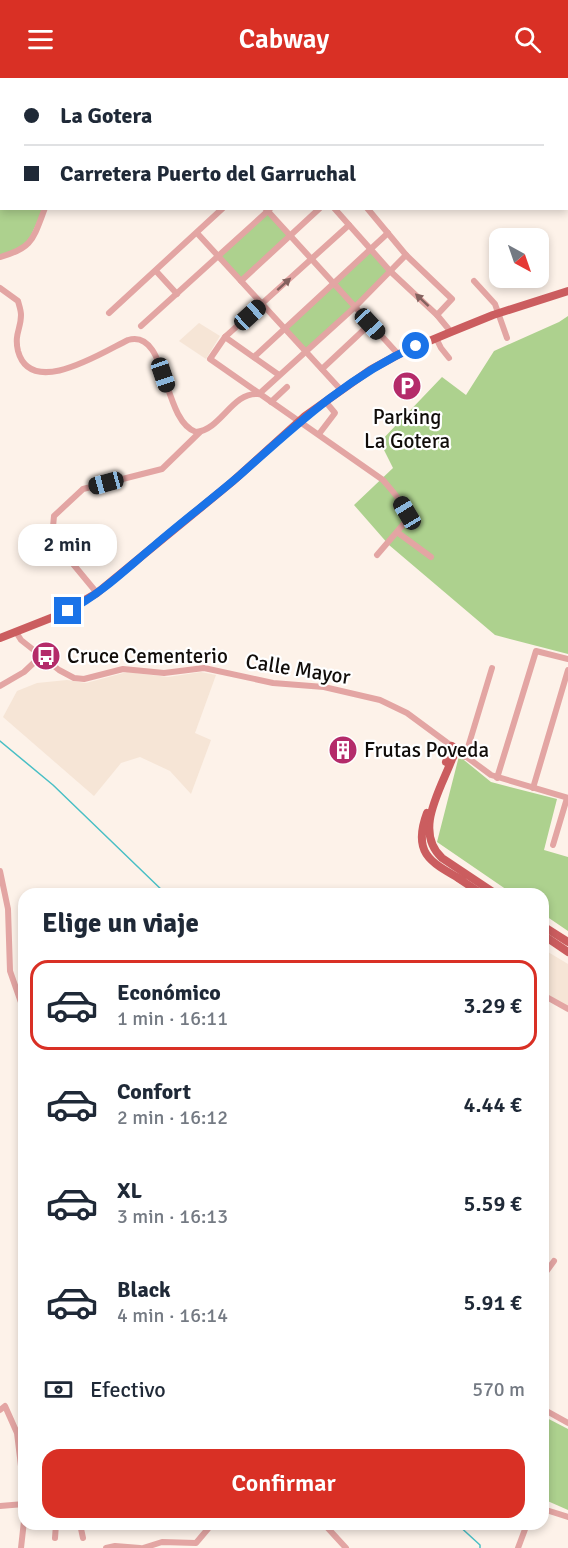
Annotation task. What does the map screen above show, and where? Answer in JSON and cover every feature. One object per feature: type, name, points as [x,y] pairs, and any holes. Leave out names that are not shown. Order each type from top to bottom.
[{"type":"main road","points":[[0,638],[68,611],[97,593],[232,482],[325,401],[398,354],[499,313],[568,291]]},
{"type":"main road","points":[[454,748],[428,826],[429,835],[434,848],[447,861],[487,888]]},
{"type":"main road","points":[[454,748],[422,826],[421,839],[423,849],[430,860],[462,880]]},
{"type":"main road","points":[[447,861],[443,861],[441,866],[473,888]]},
{"type":"main road","points":[[549,930],[568,942]]},
{"type":"main road","points":[[549,939],[568,952]]},
{"type":"street","points":[[0,257],[14,254],[26,247],[44,210]]},
{"type":"street","points":[[109,313],[221,210]]},
{"type":"street","points":[[141,327],[267,210]]},
{"type":"street","points":[[269,210],[398,354]]},
{"type":"street","points":[[241,281],[318,210]]},
{"type":"street","points":[[336,210],[390,271],[437,315],[451,332]]},
{"type":"street","points":[[369,210],[406,255],[452,299],[437,315]]},
{"type":"street","points":[[349,225],[225,337],[210,359],[383,480],[407,513],[407,520],[377,555]]},
{"type":"street","points":[[197,233],[341,390]]},
{"type":"street","points":[[254,357],[388,233]]},
{"type":"street","points":[[259,394],[355,307],[406,255]]},
{"type":"street","points":[[156,271],[177,294]]},
{"type":"street","points":[[474,281],[494,302],[507,338]]},
{"type":"street","points":[[0,288],[18,301],[21,315],[16,332],[18,353],[25,364],[48,373],[63,371],[128,340],[144,341],[156,355],[179,415],[189,429],[200,432]]},
{"type":"street","points":[[322,369],[370,324]]},
{"type":"street","points":[[225,337],[279,375]]},
{"type":"street","points":[[436,338],[449,358]]},
{"type":"street","points":[[271,402],[287,387]]},
{"type":"street","points":[[97,593],[59,547],[53,527],[54,516],[83,489],[162,468],[200,432],[209,428],[246,396],[253,393],[259,394]]},
{"type":"street","points":[[319,434],[335,413],[325,401]]},
{"type":"street","points":[[397,532],[431,557]]},
{"type":"street","name":"Calle Mayor","points":[[16,632],[21,640],[41,656],[67,675],[79,679],[123,669],[164,673],[204,668],[273,683],[324,687],[396,706],[497,778],[567,798]]},
{"type":"street","points":[[497,778],[536,651],[568,659]]},
{"type":"street","points":[[0,686],[24,672],[41,656]]},
{"type":"street","points":[[465,757],[492,668]]},
{"type":"street","points":[[533,788],[568,670]]},
{"type":"street","points":[[553,845],[567,798]]},
{"type":"street","points":[[0,871],[3,896],[8,909],[10,971],[18,994]]},
{"type":"street","points":[[549,999],[568,1010]]},
{"type":"street","points":[[549,1268],[554,1261]]},
{"type":"street","points":[[3,1408],[17,1433],[18,1441]]},
{"type":"street","points":[[549,1412],[568,1423]]},
{"type":"street","points":[[0,1506],[18,1504]]},
{"type":"street","points":[[549,1511],[568,1516]]},
{"type":"street","points":[[21,1548],[23,1530]]},
{"type":"street","points":[[55,1538],[56,1530]]},
{"type":"street","points":[[81,1530],[83,1538]]},
{"type":"street","points":[[106,1548],[114,1546],[141,1548],[162,1542],[196,1543],[207,1530]]},
{"type":"street","points":[[330,1530],[346,1548]]},
{"type":"street","points":[[518,1548],[525,1530]]},
{"type":"shaded area","points":[[199,323],[220,336],[206,359],[179,341]]},
{"type":"shaded area","points":[[127,672],[168,677],[201,672],[216,675],[195,733],[211,740],[191,794],[170,771],[140,757],[121,763],[94,796],[3,717],[17,691],[37,683],[67,680],[86,683]]},
{"type":"shaded area","points":[[549,953],[568,964],[568,1007],[549,999]]},
{"type":"green space","points":[[0,210],[43,210],[29,240],[23,247],[0,255]]},
{"type":"green space","points":[[268,211],[290,236],[241,281],[218,256]]},
{"type":"green space","points":[[371,249],[390,271],[306,351],[285,328]]},
{"type":"green space","points":[[568,316],[568,654],[495,635],[389,545],[354,505],[393,468],[380,442],[442,377],[466,395],[494,351]]},
{"type":"green space","points":[[459,756],[491,782],[557,799],[544,850],[568,857],[568,931],[549,918],[549,888],[504,888],[437,842]]},
{"type":"green space","points":[[549,1419],[568,1429],[568,1510],[549,1502]]},
{"type":"waterway","points":[[0,741],[53,785],[160,888]]},
{"type":"waterway","points":[[464,1530],[480,1545],[480,1548]]},
{"type":"place","name":"Parking La Gotera","points":[[407,386]]},
{"type":"place","name":"Cruce Cementerio","points":[[46,656]]},
{"type":"place","name":"Frutas Poveda","points":[[343,750]]},
{"type":"route","points":[[68,611],[117,577],[232,482],[314,409],[370,370],[416,346]]}]
